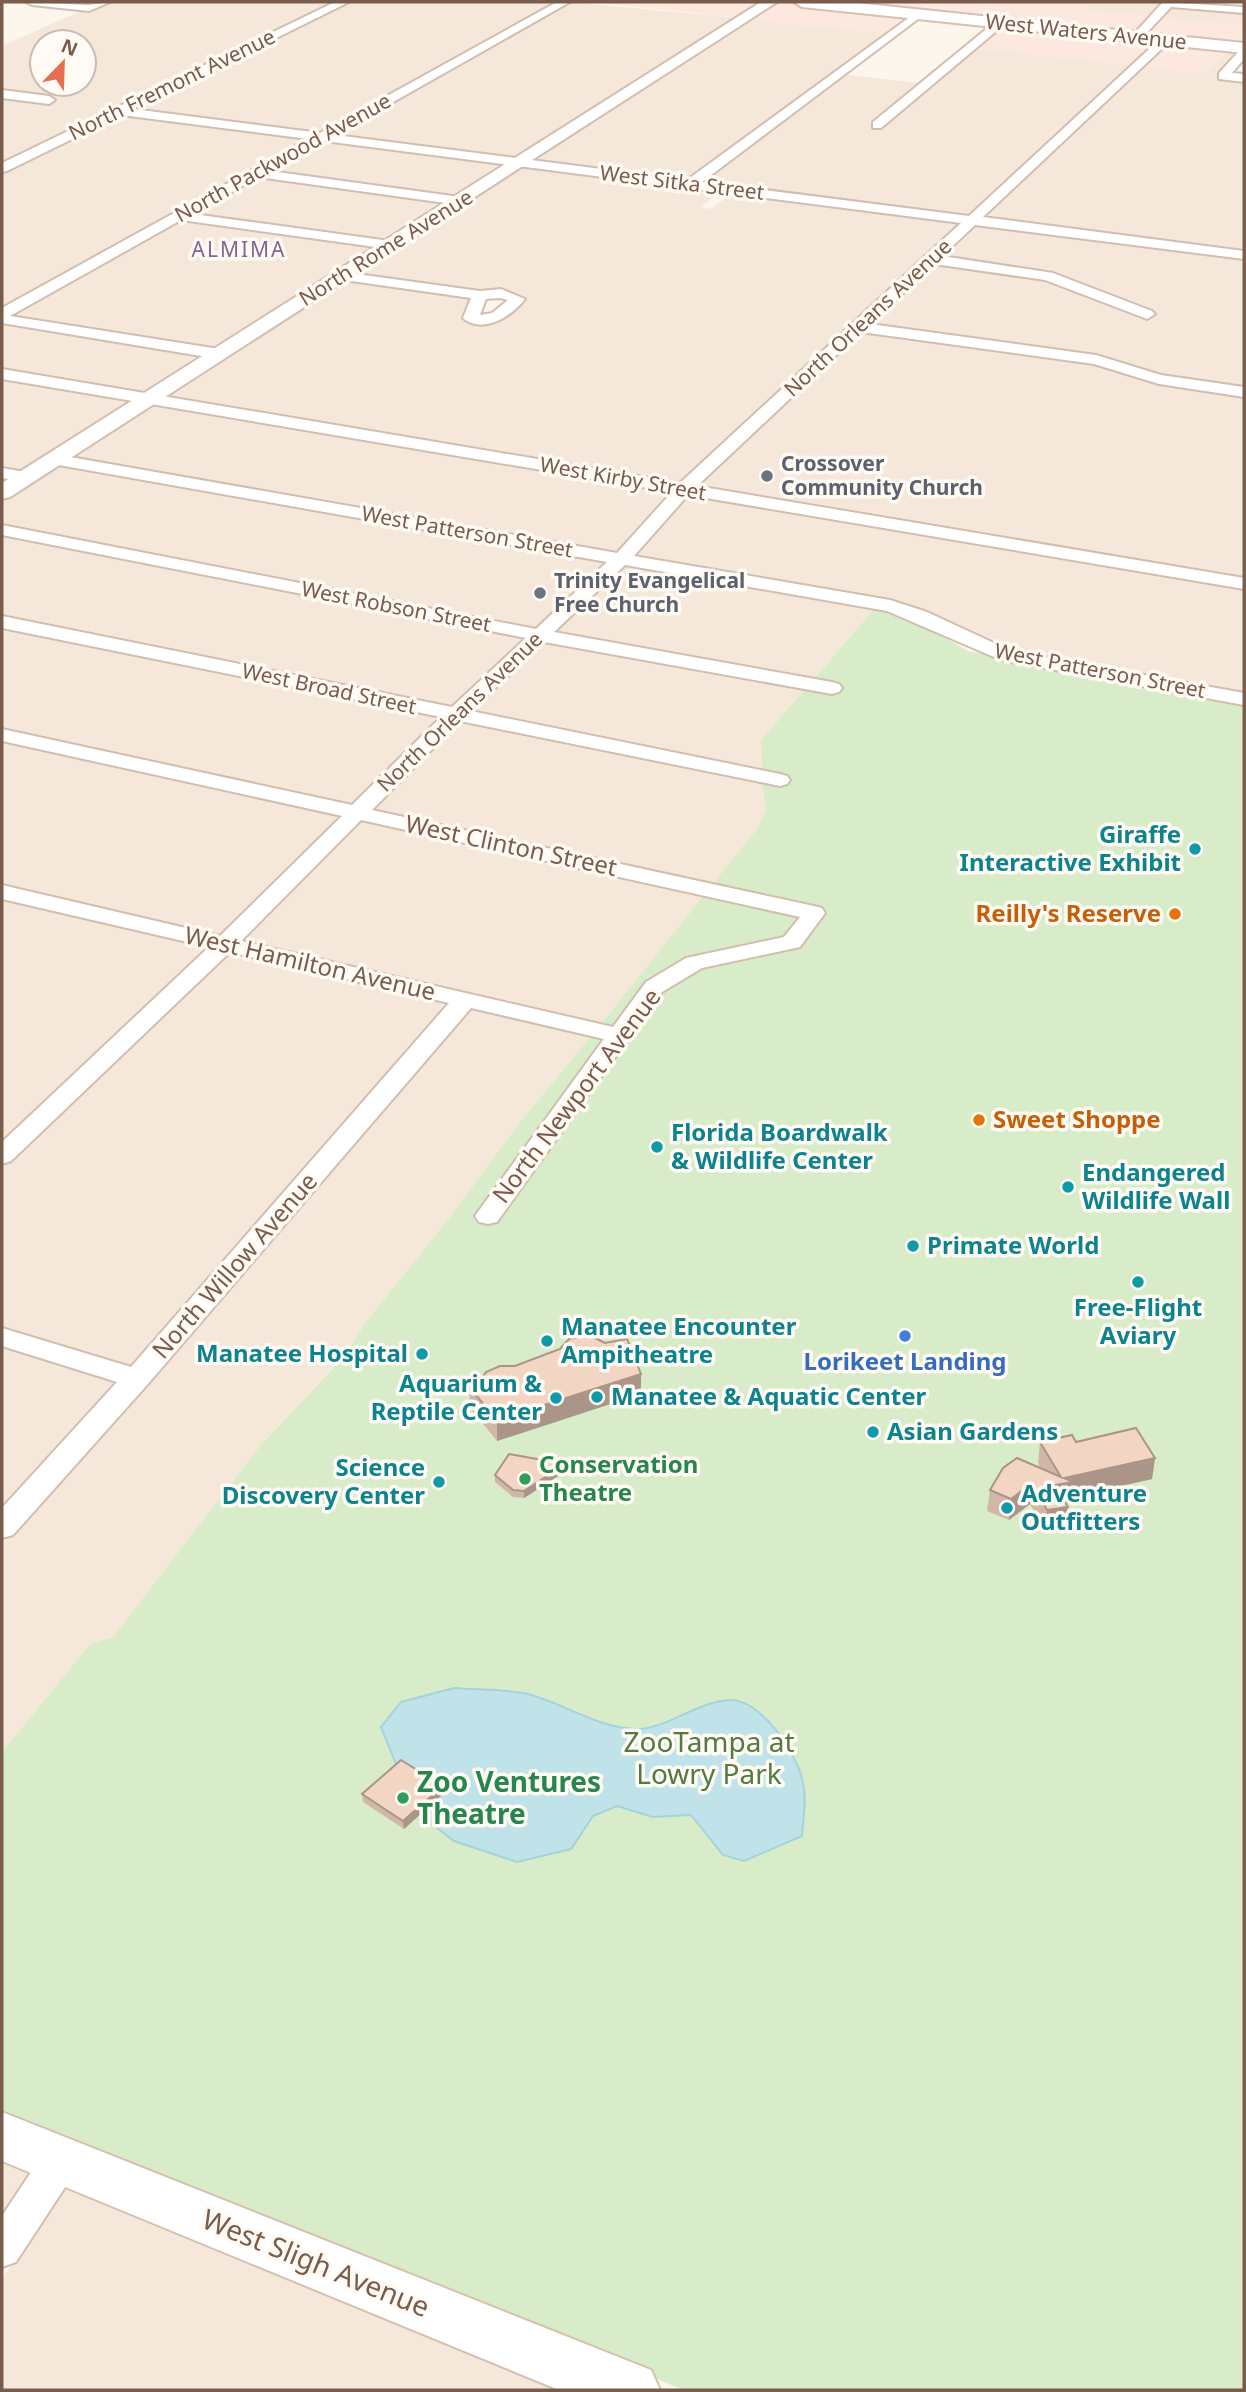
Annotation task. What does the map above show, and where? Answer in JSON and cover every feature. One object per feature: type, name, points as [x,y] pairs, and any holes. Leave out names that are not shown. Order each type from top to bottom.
[{"type":"main road","name":"West Waters Avenue","points":[[802,2],[1244,50]]},
{"type":"main road","name":"West Sligh Avenue","points":[[2,2136],[630,2390]]},
{"type":"street","points":[[32,2],[89,8],[104,2]]},
{"type":"street","name":"North Fremont Avenue","points":[[2,168],[343,2]]},
{"type":"street","name":"North Packwood Avenue","points":[[2,317],[565,2]]},
{"type":"street","name":"North Rome Avenue","points":[[2,492],[770,2]]},
{"type":"street","points":[[1137,37],[1169,2],[1244,10]]},
{"type":"street","points":[[690,184],[918,14]]},
{"type":"street","points":[[877,125],[1000,23]]},
{"type":"street","name":"North Orleans Avenue","points":[[2,1156],[225,944],[455,715],[621,559],[684,489],[1165,40]]},
{"type":"street","points":[[1244,50],[1223,76],[1244,78]]},
{"type":"street","points":[[2,94],[49,100]]},
{"type":"street","name":"West Sitka Street","points":[[119,111],[1244,255]]},
{"type":"street","points":[[256,173],[460,201]]},
{"type":"street","points":[[715,201],[731,190]]},
{"type":"street","points":[[180,216],[390,246]]},
{"type":"street","points":[[931,260],[1048,276],[1147,314]]},
{"type":"street","points":[[342,276],[480,295]]},
{"type":"street","points":[[2,317],[219,354]]},
{"type":"street","points":[[859,327],[1096,360],[1159,379],[1244,392]]},
{"type":"street","name":"West Kirby Street","points":[[2,374],[1244,584]]},
{"type":"street","name":"West Patterson Street","points":[[53,458],[903,609],[972,644],[995,652],[1244,699]]},
{"type":"street","points":[[2,473],[25,477]]},
{"type":"street","name":"West Robson Street","points":[[2,530],[539,635],[832,688]]},
{"type":"street","name":"West Broad Street","points":[[2,622],[780,780]]},
{"type":"street","name":"West Clinton Street","points":[[2,735],[814,912]]},
{"type":"street","name":"West Hamilton Avenue","points":[[2,892],[618,1035]]},
{"type":"street","name":"North Newport Avenue","points":[[488,1216],[654,986],[694,963],[792,942],[814,912]]},
{"type":"street","name":"North Willow Avenue","points":[[2,1527],[137,1378],[464,1001]]},
{"type":"street","points":[[2,1337],[137,1378]]},
{"type":"street","points":[[2,2249],[61,2160]]},
{"type":"shaded area","points":[[16,2],[90,10],[110,2],[338,2],[2,164],[2,96],[51,102],[56,99],[48,98],[98,98],[98,28],[42,28],[83,10]]},
{"type":"shaded area","points":[[349,2],[559,2],[319,135],[127,110]]},
{"type":"shaded area","points":[[570,2],[740,18],[517,160],[329,136]]},
{"type":"shaded area","points":[[591,2],[765,2],[740,18]]},
{"type":"shaded area","points":[[776,2],[912,15],[887,33],[750,19]]},
{"type":"shaded area","points":[[816,2],[1093,2],[1085,10],[1150,17],[1133,35]]},
{"type":"shaded area","points":[[1093,2],[1164,2],[1150,17],[1084,10]]},
{"type":"shaded area","points":[[1172,4],[1244,12],[1244,26],[1160,18]]},
{"type":"shaded area","points":[[1160,18],[1244,26],[1244,47],[1143,36]]},
{"type":"shaded area","points":[[750,19],[887,33],[687,182],[528,162]]},
{"type":"shaded area","points":[[1003,25],[1158,41],[1133,65],[976,48]]},
{"type":"shaded area","points":[[28,34],[28,95],[2,92],[2,46]]},
{"type":"shaded area","points":[[897,34],[847,75],[921,83],[871,127],[881,128],[976,48],[1133,65],[969,217],[698,183]]},
{"type":"shaded area","points":[[1169,42],[1227,51],[1203,73],[1143,67]]},
{"type":"shaded area","points":[[1228,51],[1238,52],[1218,75],[1244,80],[1244,252],[981,219],[1143,67],[1203,73]]},
{"type":"shaded area","points":[[121,113],[313,138],[2,310],[2,171]]},
{"type":"shaded area","points":[[323,140],[511,164],[458,198],[265,172]]},
{"type":"shaded area","points":[[522,165],[723,191],[700,207],[710,209],[734,192],[965,221],[680,485],[159,397],[344,279],[473,297],[464,316],[470,322],[516,308],[525,298],[510,291],[481,293],[352,274]]},
{"type":"shaded area","points":[[258,176],[451,202],[387,242],[189,215]]},
{"type":"shaded area","points":[[181,219],[380,247],[216,350],[5,317]]},
{"type":"shaded area","points":[[977,223],[1244,257],[1244,389],[1162,377],[1098,357],[869,326],[935,263],[1044,278],[1147,318],[1155,315],[1053,274],[939,258]]},
{"type":"shaded area","points":[[2,323],[208,355],[146,395],[2,371]]},
{"type":"shaded area","points":[[863,331],[1093,362],[1157,382],[1244,395],[1244,580],[695,487]]},
{"type":"shaded area","points":[[2,378],[137,400],[23,473],[2,469]]},
{"type":"shaded area","points":[[150,402],[674,491],[616,554],[64,457]]},
{"type":"shaded area","points":[[55,463],[609,561],[536,629],[2,526],[2,497]]},
{"type":"shaded area","points":[[688,494],[1244,588],[1243,694],[1012,652],[908,606],[632,557]]},
{"type":"shaded area","points":[[2,534],[527,637],[451,709],[2,617]]},
{"type":"shaded area","points":[[625,564],[875,608],[813,680],[552,632]]},
{"type":"shaded area","points":[[2,627],[442,718],[352,806],[2,729]]},
{"type":"shaded area","points":[[543,640],[806,688],[761,740],[762,771],[468,712]]},
{"type":"shaded area","points":[[459,721],[762,782],[766,810],[753,835],[714,884],[370,810]]},
{"type":"shaded area","points":[[2,741],[342,816],[221,936],[2,885]]},
{"type":"shaded area","points":[[360,819],[705,895],[601,1024],[240,941]]},
{"type":"shaded area","points":[[2,899],[209,948],[2,1144]]},
{"type":"shaded area","points":[[228,952],[449,1004],[134,1366],[2,1326],[2,1169]]},
{"type":"shaded area","points":[[469,1009],[591,1036],[520,1122],[450,1217],[365,1323],[347,1352],[259,1447],[113,1637],[91,1643],[2,1752],[2,1544],[141,1390]]},
{"type":"shaded area","points":[[2,1348],[118,1383],[2,1510]]},
{"type":"shaded area","points":[[2,2156],[35,2170],[2,2220]]},
{"type":"shaded area","points":[[66,2182],[575,2390],[2,2390],[2,2279]]},
{"type":"green space","name":"ZooTampa at Lowry Park","points":[[875,608],[909,617],[968,651],[1244,704],[1244,2390],[684,2390],[2,2116],[2,1752],[91,1643],[113,1637],[259,1447],[346,1354],[365,1323],[450,1217],[520,1122],[591,1036],[594,1037],[603,1025],[601,1024],[756,830],[766,810],[762,782],[785,787],[792,778],[762,771],[761,740],[806,688],[838,694],[843,685],[813,680]]},
{"type":"water","points":[[454,1688],[528,1694],[597,1721],[639,1729],[650,1728],[718,1701],[742,1702],[754,1708],[776,1730],[800,1771],[805,1802],[802,1836],[744,1861],[723,1855],[691,1815],[653,1817],[617,1806],[593,1816],[571,1849],[517,1862],[454,1841],[428,1821],[406,1789],[381,1727],[401,1702]]},
{"type":"building","points":[[589,1335],[605,1343],[627,1339],[641,1374],[497,1420],[469,1387],[480,1381],[486,1372],[500,1366],[515,1366],[560,1349],[569,1339]]},
{"type":"building","points":[[1136,1428],[1155,1458],[1064,1478],[1073,1482],[1055,1485],[1068,1507],[1047,1510],[1032,1483],[1011,1499],[990,1490],[1003,1468],[1017,1458],[1061,1477],[1040,1442],[1072,1435],[1076,1442]]},
{"type":"building","name":"Conservation Theatre","points":[[509,1454],[565,1464],[524,1491],[513,1490],[495,1475]]},
{"type":"building","name":"Zoo Ventures Theatre","points":[[401,1760],[443,1786],[403,1821],[362,1794]]},
{"type":"place","name":"Crossover Community Church","points":[[767,476]]},
{"type":"place","name":"Trinity Evangelical Free Church","points":[[540,593]]},
{"type":"place","name":"Giraffe Interactive Exhibit","points":[[1195,849]]},
{"type":"place","name":"Reilly's Reserve","points":[[1175,914]]},
{"type":"place","name":"Sweet Shoppe","points":[[979,1120]]},
{"type":"place","name":"Florida Boardwalk & Wildlife Center","points":[[657,1147]]},
{"type":"place","name":"Endangered Wildlife Wall","points":[[1068,1187]]},
{"type":"place","name":"Primate World","points":[[913,1246]]},
{"type":"place","name":"Free-Flight Aviary","points":[[1138,1282]]},
{"type":"place","name":"Lorikeet Landing","points":[[905,1336]]},
{"type":"place","name":"Manatee Encounter Ampitheatre","points":[[547,1341]]},
{"type":"place","name":"Manatee Hospital","points":[[422,1354]]},
{"type":"place","name":"Manatee & Aquatic Center","points":[[597,1397]]},
{"type":"place","name":"Aquarium & Reptile Center","points":[[556,1398]]},
{"type":"place","name":"Asian Gardens","points":[[873,1432]]},
{"type":"place","name":"Conservation Theatre","points":[[525,1479]]},
{"type":"place","name":"Science Discovery Center","points":[[439,1482]]},
{"type":"place","name":"Adventure Outfitters","points":[[1007,1508]]},
{"type":"place","name":"Zoo Ventures Theatre","points":[[403,1798]]},
{"type":"district","name":"ALMIMA","points":[[239,250]]}]
